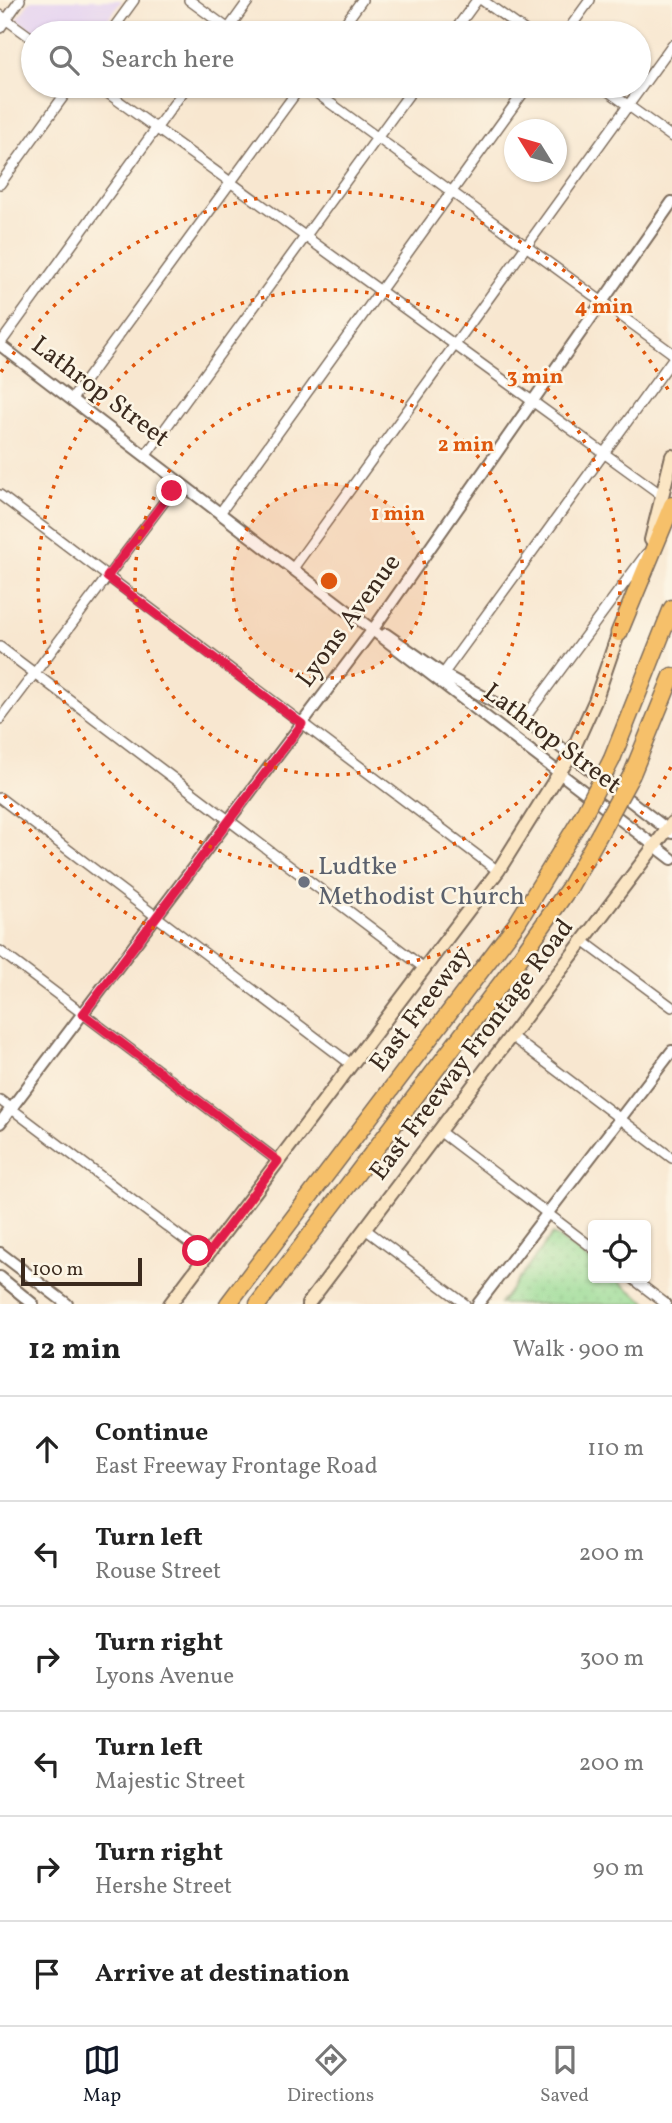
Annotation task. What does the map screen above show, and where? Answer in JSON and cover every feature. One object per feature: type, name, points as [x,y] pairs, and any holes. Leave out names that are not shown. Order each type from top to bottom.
[{"type":"highway","points":[[619,633],[667,500]]},
{"type":"highway","name":"East Freeway","points":[[228,1304],[517,923],[582,817],[612,759],[672,608]]},
{"type":"highway","name":"East Freeway","points":[[258,1304],[518,961],[569,888],[632,774],[672,676]]},
{"type":"main road","points":[[170,1304],[498,871],[561,772],[595,701],[667,500],[672,456]]},
{"type":"main road","name":"East Freeway Frontage Road","points":[[308,1304],[670,828]]},
{"type":"street","points":[[0,28],[3,17],[20,0]]},
{"type":"street","points":[[119,21],[134,0]]},
{"type":"street","points":[[188,0],[215,21]]},
{"type":"street","points":[[236,21],[249,0]]},
{"type":"street","points":[[347,21],[362,0]]},
{"type":"street","points":[[462,21],[477,0]]},
{"type":"street","points":[[482,0],[511,21]]},
{"type":"street","points":[[575,21],[590,0]]},
{"type":"street","points":[[3,17],[21,30]]},
{"type":"street","points":[[651,74],[672,45]]},
{"type":"street","points":[[0,184],[62,98]]},
{"type":"street","points":[[115,98],[667,500]]},
{"type":"street","points":[[0,344],[178,98]]},
{"type":"street","points":[[72,399],[292,98]]},
{"type":"street","points":[[324,98],[672,353]]},
{"type":"street","points":[[146,455],[406,98]]},
{"type":"street","points":[[220,513],[519,98]]},
{"type":"street","points":[[617,98],[672,138]]},
{"type":"street","points":[[294,568],[634,98]]},
{"type":"street","name":"Lyons Avenue","points":[[0,1123],[374,628],[672,202]]},
{"type":"street","name":"Lathrop Street","points":[[0,344],[441,678],[672,859]]},
{"type":"street","points":[[441,678],[672,360]]},
{"type":"street","points":[[662,374],[672,374]]},
{"type":"street","points":[[0,719],[179,482]]},
{"type":"street","points":[[0,495],[498,871]]},
{"type":"street","points":[[524,719],[648,553]]},
{"type":"street","points":[[0,646],[424,968]]},
{"type":"street","name":"Lathrop Street","points":[[441,678],[524,719],[670,828]]},
{"type":"street","points":[[0,798],[352,1065]]},
{"type":"street","points":[[583,940],[672,1007]]},
{"type":"street","points":[[0,951],[278,1161]]},
{"type":"street","points":[[511,1036],[672,1158]]},
{"type":"street","points":[[478,1304],[672,1051]]},
{"type":"street","points":[[0,1100],[206,1256]]},
{"type":"street","points":[[439,1131],[588,1244]]},
{"type":"street","points":[[365,1229],[465,1304]]},
{"type":"street","points":[[0,1253],[67,1304]]},
{"type":"street","points":[[0,1277],[29,1301],[39,1283]]},
{"type":"street","points":[[639,1283],[666,1304]]},
{"type":"shaded area","points":[[31,0],[122,0],[107,21],[21,23],[17,20]]},
{"type":"green space","points":[[553,1234],[588,1259],[588,1283],[620,1283],[649,1304],[500,1304]]},
{"type":"place","name":"Ludtke Methodist Church","points":[[304,882]]},
{"type":"route","points":[[172,491],[107,577],[302,724],[83,1014],[278,1161],[206,1256],[198,1251]]}]
